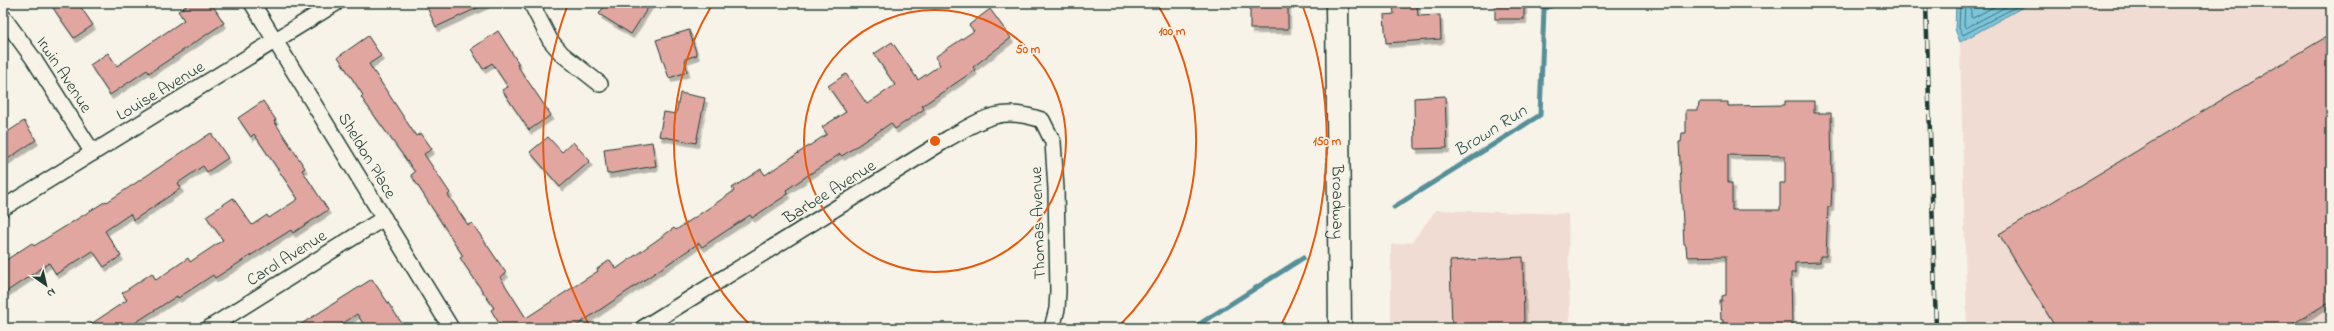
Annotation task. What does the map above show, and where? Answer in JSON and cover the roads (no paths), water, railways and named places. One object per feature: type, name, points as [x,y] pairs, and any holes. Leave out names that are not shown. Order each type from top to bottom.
[{"type":"main road","name":"Broadway","points":[[1337,3],[1340,328]]},
{"type":"street","name":"Sheldon Place","points":[[252,3],[451,328]]},
{"type":"street","name":"Louise Avenue","points":[[3,208],[275,42],[336,3]]},
{"type":"street","points":[[531,3],[550,40],[562,54],[600,84]]},
{"type":"street","name":"Irwin Avenue","points":[[3,18],[36,63],[93,153]]},
{"type":"street","name":"Barbee Avenue","points":[[643,328],[976,123],[1008,112],[1026,115],[1042,120]]},
{"type":"street","name":"Thomas Avenue","points":[[1042,120],[1053,142],[1056,189],[1058,291],[1057,309],[1052,328]]},
{"type":"street","name":"Carol Avenue","points":[[209,328],[384,218]]},
{"type":"water","points":[[1956,3],[2030,3],[1960,42],[1955,29]]},
{"type":"waterway","name":"Brown Run","points":[[1394,207],[1540,115],[1544,9],[1556,3]]},
{"type":"waterway","name":"Brown Run","points":[[1193,328],[1303,258]]},
{"type":"railway","points":[[1926,3],[1936,328]]}]
